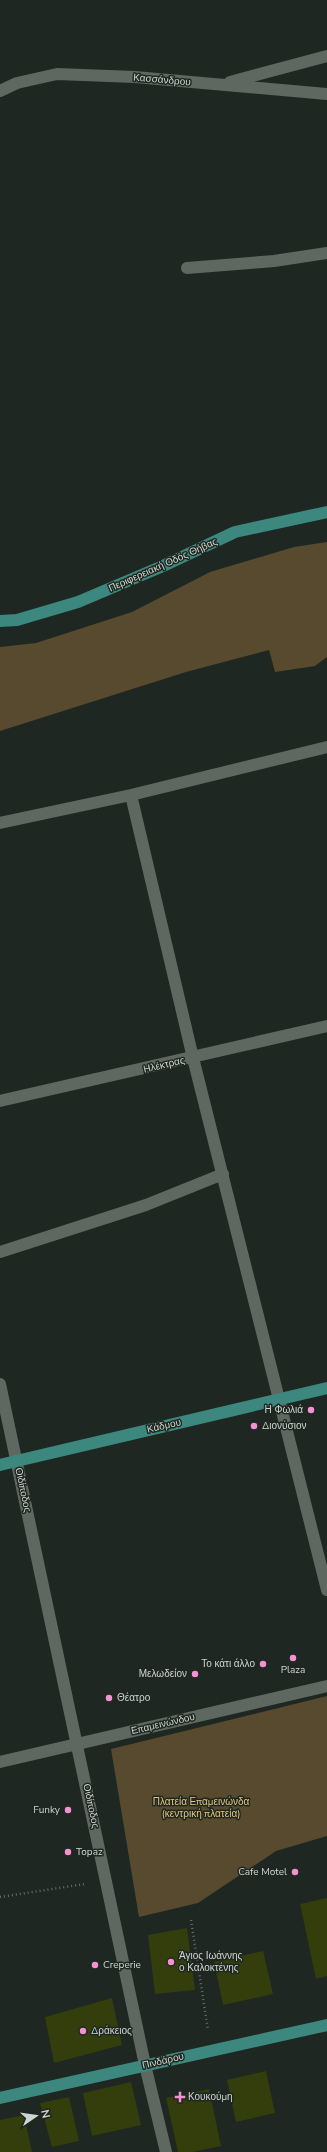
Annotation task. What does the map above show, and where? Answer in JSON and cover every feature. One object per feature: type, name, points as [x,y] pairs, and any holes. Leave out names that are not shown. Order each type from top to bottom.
[{"type":"main road","name":"Περιφερειακή Οδός Θήβας","points":[[0,621],[17,620],[78,602],[163,566],[235,532],[327,512]]},
{"type":"main road","name":"Κάδμου","points":[[0,1465],[327,1388]]},
{"type":"main road","name":"Πινδάρου","points":[[0,2098],[327,2025]]},
{"type":"street","points":[[220,84],[327,56]]},
{"type":"street","name":"Κασσάνδρου","points":[[0,91],[17,83],[57,74],[135,77],[327,94]]},
{"type":"street","points":[[186,268],[274,261],[327,253]]},
{"type":"street","points":[[0,822],[132,795],[327,748]]},
{"type":"street","points":[[132,795],[193,1058],[327,1590]]},
{"type":"street","name":"Ηλέκτρας","points":[[0,1101],[193,1058],[327,1026]]},
{"type":"street","points":[[0,1252],[146,1205],[223,1174]]},
{"type":"street","name":"Οιδίποδος","points":[[0,1384],[145,2065],[166,2152]]},
{"type":"street","name":"Επαμεινώνδου","points":[[0,1762],[327,1686]]},
{"type":"path","points":[[0,1897],[107,1881]]},
{"type":"path","points":[[191,1920],[211,2051]]},
{"type":"green space","points":[[327,542],[327,657],[315,666],[275,672],[269,650],[186,672],[0,731],[0,647],[36,643],[132,612],[210,572],[294,547]]},
{"type":"green space","name":"Πλατεία Επαμεινώνδα (κεντρική πλατεία)","points":[[327,1696],[327,1836],[276,1851],[198,1903],[139,1917],[111,1749]]},
{"type":"building","points":[[327,1898],[327,1976],[316,1979],[300,1904]]},
{"type":"building","name":"Άγιος Ιωάννης ο Καλοκτένης","points":[[187,1928],[195,1990],[155,1994],[148,1935]]},
{"type":"building","points":[[263,1951],[273,1994],[223,2005],[214,1962]]},
{"type":"building","name":"Δράκειος","points":[[112,1998],[122,2045],[54,2063],[45,2017]]},
{"type":"building","points":[[266,2071],[275,2113],[236,2122],[227,2080]]},
{"type":"building","points":[[131,2082],[141,2125],[92,2136],[83,2093]]},
{"type":"building","points":[[209,2089],[221,2146],[192,2152],[178,2152],[166,2098]]},
{"type":"building","points":[[69,2097],[79,2141],[52,2147],[40,2103]]},
{"type":"building","points":[[24,2115],[32,2152],[0,2152],[0,2120]]},
{"type":"place","name":"Η Φωλιά","points":[[311,1410]]},
{"type":"place","name":"Διονύσιον","points":[[254,1426]]},
{"type":"place","name":"Plaza","points":[[293,1658]]},
{"type":"place","name":"Το κάτι άλλο","points":[[263,1664]]},
{"type":"place","name":"Μελωδείον","points":[[195,1674]]},
{"type":"place","name":"Θέατρο","points":[[109,1698]]},
{"type":"place","name":"Funky","points":[[68,1810]]},
{"type":"place","name":"Topaz","points":[[68,1852]]},
{"type":"place","name":"Cafe Motel","points":[[295,1872]]},
{"type":"place","name":"Άγιος Ιωάννης ο Καλοκτένης","points":[[171,1962]]},
{"type":"place","name":"Creperie","points":[[95,1965]]},
{"type":"place","name":"Δράκειος","points":[[83,2031]]},
{"type":"place","name":"Κουκούμη","points":[[180,2097]]}]
